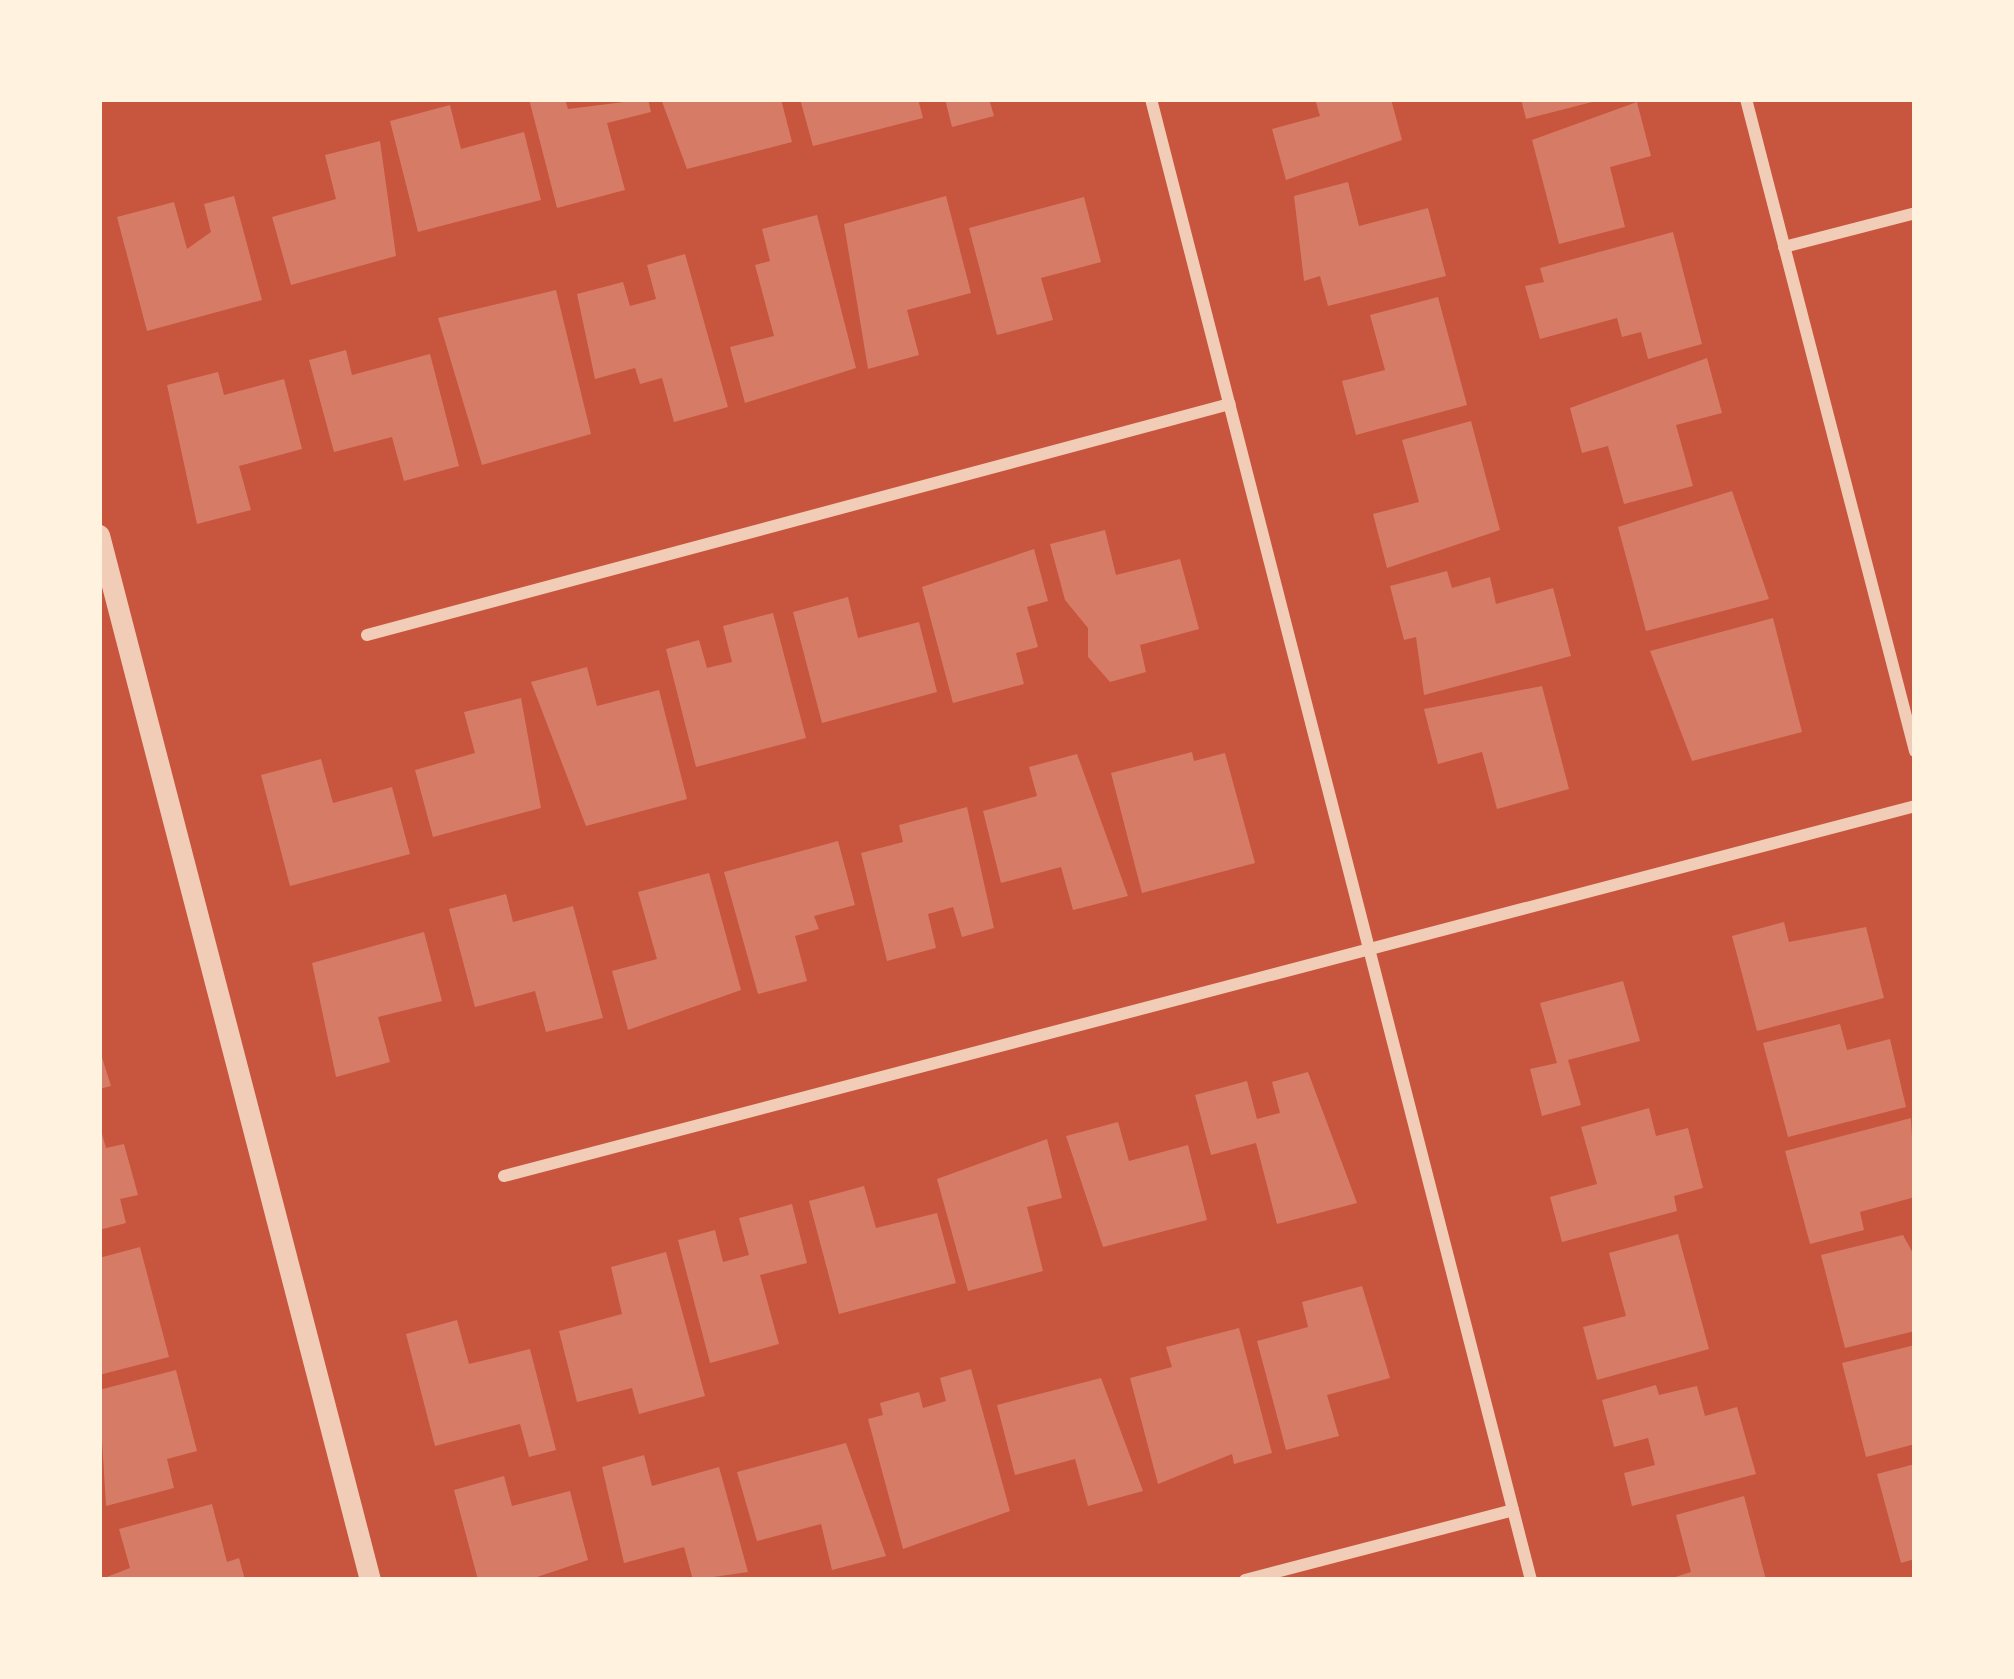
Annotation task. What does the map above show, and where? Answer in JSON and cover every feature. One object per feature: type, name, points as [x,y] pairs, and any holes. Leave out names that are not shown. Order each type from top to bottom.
[{"type":"street","points":[[1151,99],[1531,1580]]},
{"type":"street","points":[[1746,99],[1915,751]]},
{"type":"street","points":[[1784,248],[1915,213]]},
{"type":"street","points":[[367,635],[1230,404]]},
{"type":"street","points":[[99,535],[370,1580]]},
{"type":"street","points":[[504,1176],[1915,806]]},
{"type":"street","points":[[1245,1580],[1513,1510]]},
{"type":"building","points":[[529,99],[565,99],[568,109],[648,99],[651,112],[607,123],[625,190],[557,208]]},
{"type":"building","points":[[661,99],[781,99],[792,142],[687,169]]},
{"type":"building","points":[[800,99],[918,99],[923,118],[813,146]]},
{"type":"building","points":[[945,99],[989,99],[994,116],[952,127]]},
{"type":"building","points":[[1315,99],[1391,99],[1402,140],[1286,180],[1272,129],[1320,116]]},
{"type":"building","points":[[1521,99],[1596,99],[1596,101],[1526,119]]},
{"type":"building","points":[[1637,102],[1651,156],[1610,167],[1625,227],[1559,244],[1532,140]]},
{"type":"building","points":[[450,105],[461,149],[524,132],[541,200],[418,232],[390,121]]},
{"type":"building","points":[[380,141],[396,256],[291,285],[272,217],[336,199],[325,155]]},
{"type":"building","points":[[1348,182],[1359,226],[1428,208],[1446,276],[1328,306],[1320,276],[1304,281],[1294,196]]},
{"type":"building","points":[[234,196],[262,300],[147,331],[117,217],[174,202],[187,249],[211,232],[204,204]]},
{"type":"building","points":[[946,196],[971,293],[907,310],[919,355],[868,369],[844,224]]},
{"type":"building","points":[[1084,197],[1101,262],[1041,278],[1053,320],[997,335],[969,228]]},
{"type":"building","points":[[817,215],[856,368],[745,403],[730,347],[774,336],[755,265],[770,261],[762,229]]},
{"type":"building","points":[[1673,232],[1702,344],[1648,359],[1641,332],[1622,337],[1617,318],[1540,339],[1525,286],[1544,282],[1540,268]]},
{"type":"building","points":[[685,254],[728,407],[674,422],[662,378],[640,384],[635,368],[595,379],[577,294],[623,282],[630,306],[656,299],[647,265]]},
{"type":"building","points":[[556,290],[591,434],[482,465],[438,318]]},
{"type":"building","points":[[1438,297],[1467,405],[1356,435],[1342,381],[1385,370],[1370,315]]},
{"type":"building","points":[[346,350],[352,375],[430,354],[459,466],[404,481],[392,437],[334,452],[309,360]]},
{"type":"building","points":[[1707,358],[1722,413],[1676,425],[1693,486],[1624,504],[1608,446],[1582,453],[1570,408]]},
{"type":"building","points":[[218,372],[224,395],[284,379],[302,449],[239,466],[251,510],[197,524],[167,385]]},
{"type":"building","points":[[1471,421],[1500,530],[1387,568],[1373,514],[1419,502],[1402,440]]},
{"type":"building","points":[[1732,491],[1769,599],[1646,631],[1618,527]]},
{"type":"building","points":[[1105,530],[1116,575],[1180,559],[1199,629],[1140,645],[1146,672],[1110,682],[1088,657],[1088,628],[1065,600],[1050,544]]},
{"type":"building","points":[[1034,549],[1048,601],[1027,607],[1038,647],[1016,653],[1024,684],[953,703],[922,587]]},
{"type":"building","points":[[1447,571],[1452,588],[1490,577],[1496,604],[1553,588],[1571,656],[1424,695],[1416,637],[1404,640],[1390,586]]},
{"type":"building","points":[[848,597],[858,638],[919,622],[937,692],[822,723],[793,612]]},
{"type":"building","points":[[773,613],[806,738],[696,767],[666,649],[699,640],[707,668],[732,662],[723,626]]},
{"type":"building","points":[[1773,618],[1802,732],[1692,761],[1650,651]]},
{"type":"building","points":[[587,667],[597,706],[659,690],[687,799],[586,826],[531,682]]},
{"type":"building","points":[[1542,686],[1569,789],[1497,809],[1482,752],[1438,764],[1424,709]]},
{"type":"building","points":[[521,698],[541,808],[433,837],[415,770],[475,753],[464,712]]},
{"type":"building","points":[[1192,752],[1194,761],[1225,753],[1255,863],[1142,893],[1111,773]]},
{"type":"building","points":[[1077,754],[1128,896],[1073,910],[1061,867],[1001,883],[983,811],[1037,796],[1029,767]]},
{"type":"building","points":[[321,759],[333,803],[392,787],[410,854],[290,886],[261,775]]},
{"type":"building","points":[[967,807],[994,928],[962,937],[953,907],[928,914],[936,948],[887,961],[861,853],[903,842],[899,825]]},
{"type":"building","points":[[838,841],[855,905],[814,916],[819,929],[795,936],[807,981],[758,994],[724,872]]},
{"type":"building","points":[[709,873],[741,990],[628,1030],[612,971],[657,959],[638,892]]},
{"type":"building","points":[[506,894],[513,922],[573,906],[603,1018],[546,1032],[535,991],[475,1007],[449,909]]},
{"type":"building","points":[[1784,922],[1789,942],[1866,927],[1884,998],[1757,1031],[1732,936]]},
{"type":"building","points":[[424,932],[442,1001],[378,1017],[390,1062],[336,1077],[312,963]]},
{"type":"building","points":[[1623,981],[1640,1041],[1568,1060],[1581,1105],[1542,1116],[1530,1069],[1557,1063],[1540,1003]]},
{"type":"building","points":[[1840,1024],[1847,1050],[1890,1039],[1906,1107],[1788,1137],[1763,1043]]},
{"type":"building","points":[[99,1048],[111,1086],[99,1089]]},
{"type":"building","points":[[1308,1072],[1357,1203],[1277,1224],[1256,1143],[1211,1155],[1195,1095],[1247,1081],[1257,1119],[1280,1113],[1272,1082]]},
{"type":"building","points":[[1649,1108],[1656,1136],[1688,1128],[1703,1188],[1674,1196],[1677,1211],[1562,1242],[1550,1197],[1597,1184],[1581,1127]]},
{"type":"building","points":[[1911,1118],[1915,1197],[1860,1212],[1864,1230],[1810,1244],[1785,1151]]},
{"type":"building","points":[[1118,1122],[1129,1161],[1188,1145],[1207,1220],[1103,1247],[1066,1136]]},
{"type":"building","points":[[100,1127],[106,1148],[124,1144],[138,1195],[120,1199],[126,1223],[99,1230]]},
{"type":"building","points":[[1047,1139],[1062,1198],[1027,1207],[1043,1271],[968,1291],[937,1179]]},
{"type":"building","points":[[864,1186],[876,1228],[937,1213],[956,1283],[839,1314],[809,1201]]},
{"type":"building","points":[[792,1204],[807,1263],[760,1275],[779,1344],[710,1363],[678,1240],[715,1230],[723,1262],[749,1255],[739,1218]]},
{"type":"building","points":[[1678,1234],[1709,1349],[1597,1380],[1583,1327],[1626,1316],[1609,1253]]},
{"type":"building","points":[[1903,1235],[1915,1257],[1915,1331],[1845,1348],[1821,1255]]},
{"type":"building","points":[[140,1247],[169,1357],[99,1375],[99,1258]]},
{"type":"building","points":[[666,1252],[705,1396],[639,1414],[632,1388],[577,1402],[559,1331],[622,1314],[611,1267]]},
{"type":"building","points":[[1362,1286],[1390,1378],[1327,1395],[1339,1436],[1286,1450],[1257,1341],[1308,1327],[1302,1302]]},
{"type":"building","points":[[457,1320],[469,1364],[530,1349],[556,1450],[529,1457],[520,1424],[435,1446],[406,1334]]},
{"type":"building","points":[[1239,1328],[1272,1453],[1234,1464],[1232,1454],[1158,1484],[1130,1378],[1172,1367],[1166,1347]]},
{"type":"building","points":[[1915,1345],[1915,1444],[1866,1457],[1842,1363]]},
{"type":"building","points":[[971,1369],[1010,1511],[903,1549],[868,1419],[883,1415],[880,1403],[919,1392],[923,1408],[946,1401],[940,1378]]},
{"type":"building","points":[[176,1370],[197,1451],[167,1459],[174,1488],[106,1506],[99,1390]]},
{"type":"building","points":[[1101,1378],[1143,1491],[1088,1506],[1075,1459],[1015,1475],[997,1405]]},
{"type":"building","points":[[1656,1385],[1659,1395],[1697,1386],[1705,1416],[1737,1407],[1756,1474],[1632,1506],[1624,1473],[1655,1465],[1648,1438],[1614,1447],[1602,1400]]},
{"type":"building","points":[[846,1443],[886,1556],[832,1570],[821,1524],[757,1541],[737,1472]]},
{"type":"building","points":[[644,1455],[652,1486],[719,1467],[748,1572],[693,1580],[684,1547],[624,1563],[602,1467]]},
{"type":"building","points":[[1915,1464],[1915,1559],[1901,1563],[1877,1474]]},
{"type":"building","points":[[504,1476],[512,1506],[570,1491],[588,1560],[528,1580],[478,1580],[454,1490]]},
{"type":"building","points":[[1744,1496],[1766,1580],[1666,1580],[1691,1572],[1676,1515]]},
{"type":"building","points":[[212,1504],[227,1562],[239,1558],[245,1580],[99,1580],[130,1568],[119,1529]]}]
